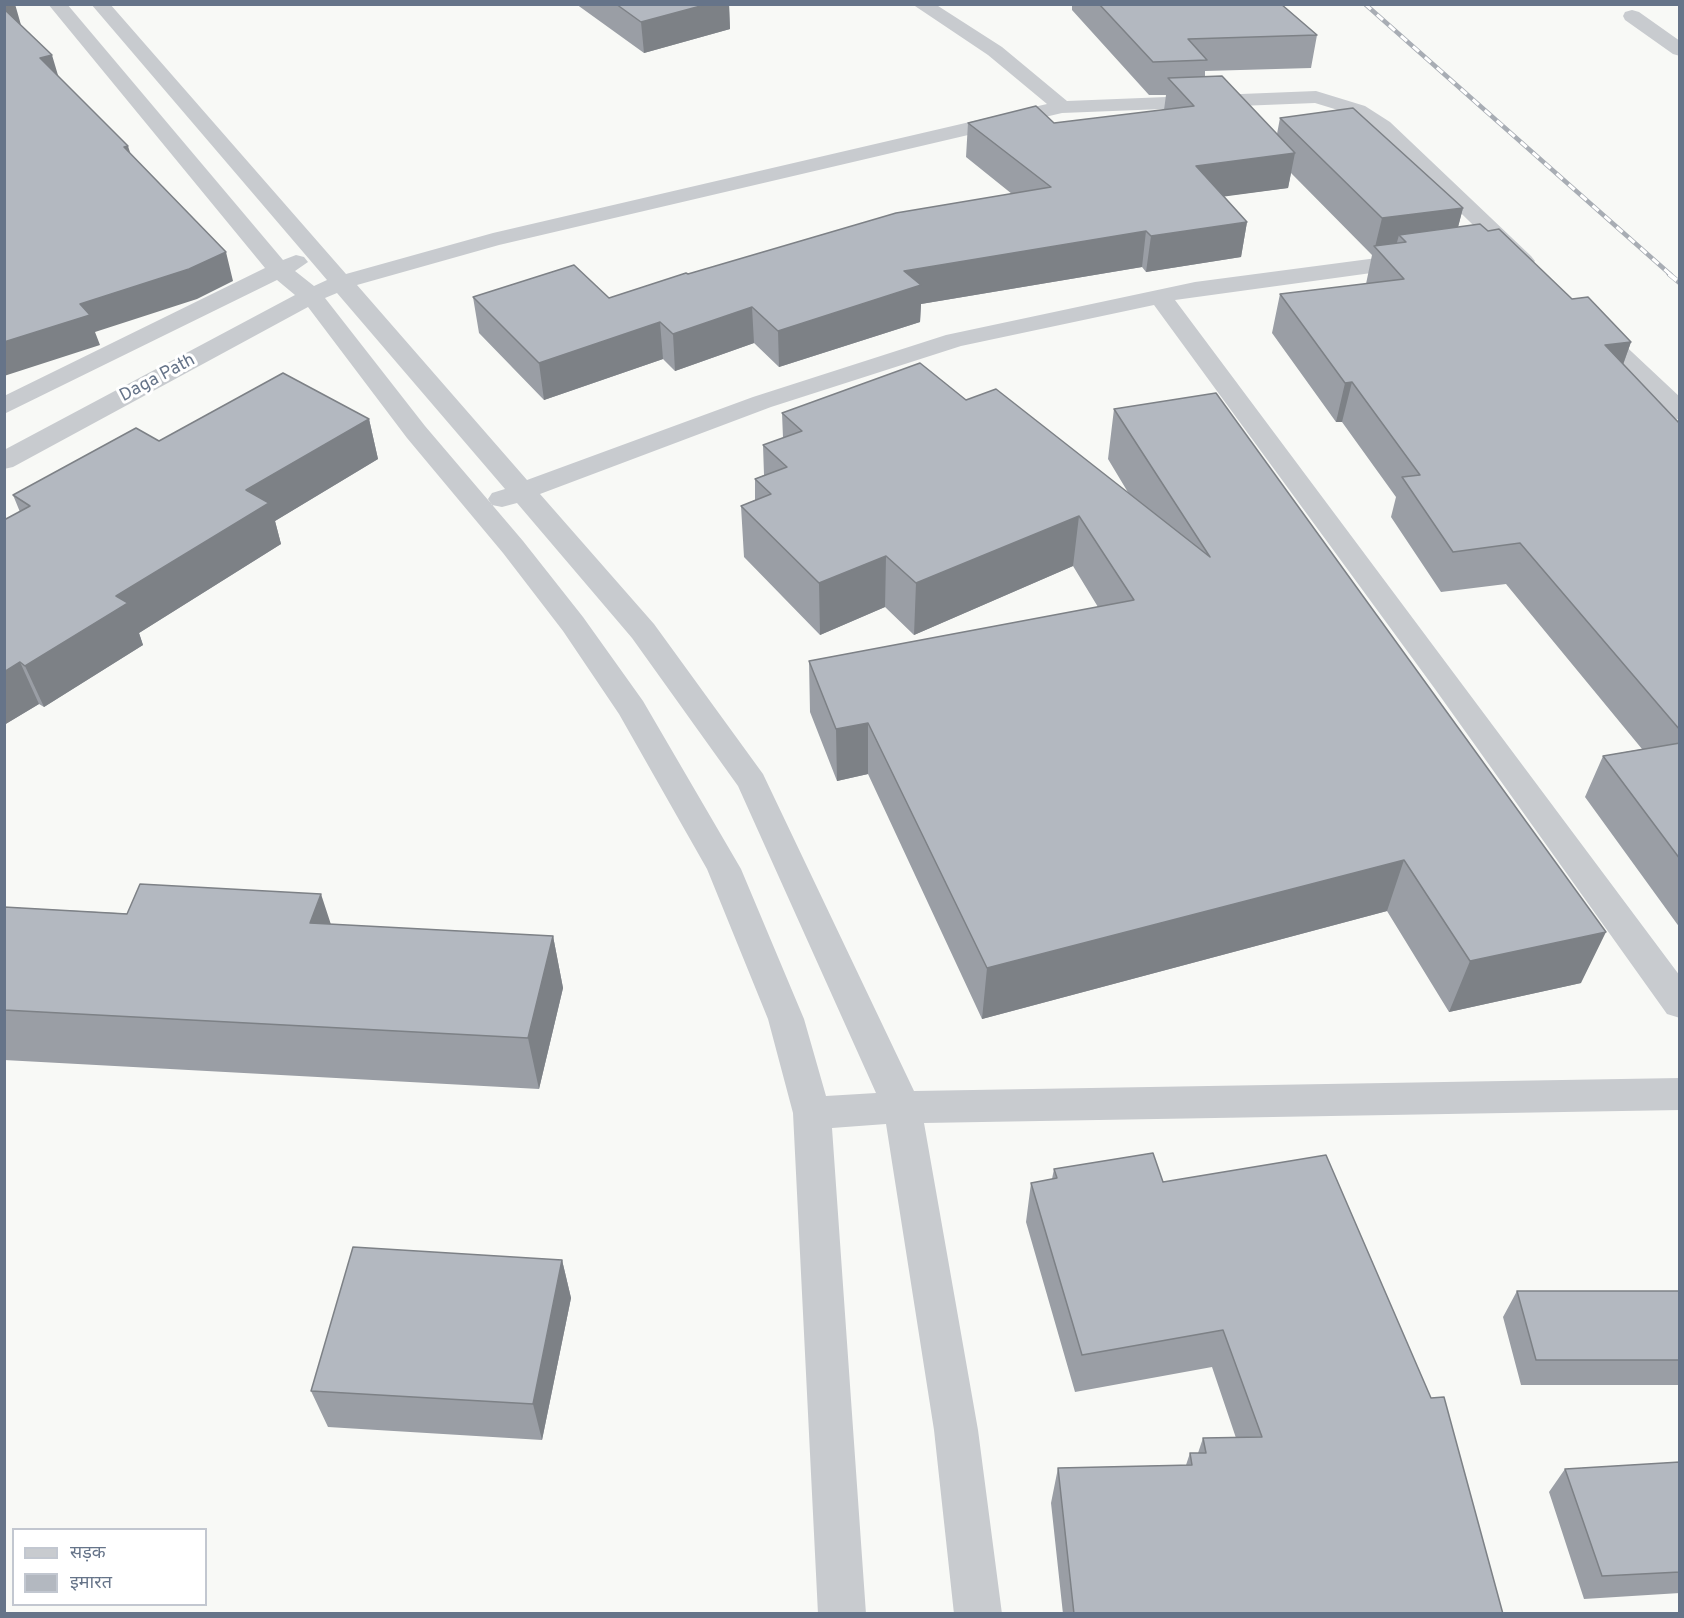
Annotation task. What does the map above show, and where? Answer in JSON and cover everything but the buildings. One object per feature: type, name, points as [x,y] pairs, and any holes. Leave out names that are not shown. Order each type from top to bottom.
[{"type":"street","points":[[57,4],[278,269],[311,296],[573,624],[632,708],[724,868],[786,1019],[812,1113],[842,1614]]},
{"type":"street","points":[[100,4],[643,631],[752,782],[902,1107],[956,1430],[978,1614]]},
{"type":"street","points":[[921,4],[995,51],[1062,107]]},
{"type":"street","points":[[1632,16],[1680,50]]},
{"type":"street","name":"Daga Path","points":[[4,461],[311,296],[343,282],[493,240],[1062,107],[1316,97],[1358,110],[1383,126],[1543,280]]},
{"type":"street","points":[[1474,252],[1509,248]]},
{"type":"street","points":[[4,406],[278,269],[317,253]]},
{"type":"street","points":[[480,509],[521,491],[762,402],[955,339],[1195,289],[1439,257]]},
{"type":"street","points":[[1160,296],[1446,682],[1680,1004]]},
{"type":"street","points":[[1577,313],[1680,412]]},
{"type":"street","points":[[812,1113],[902,1107],[1680,1094]]},
{"type":"railway","points":[[1365,4],[1671,275]]},
{"type":"railway","points":[[1669,274],[1680,283]]}]
